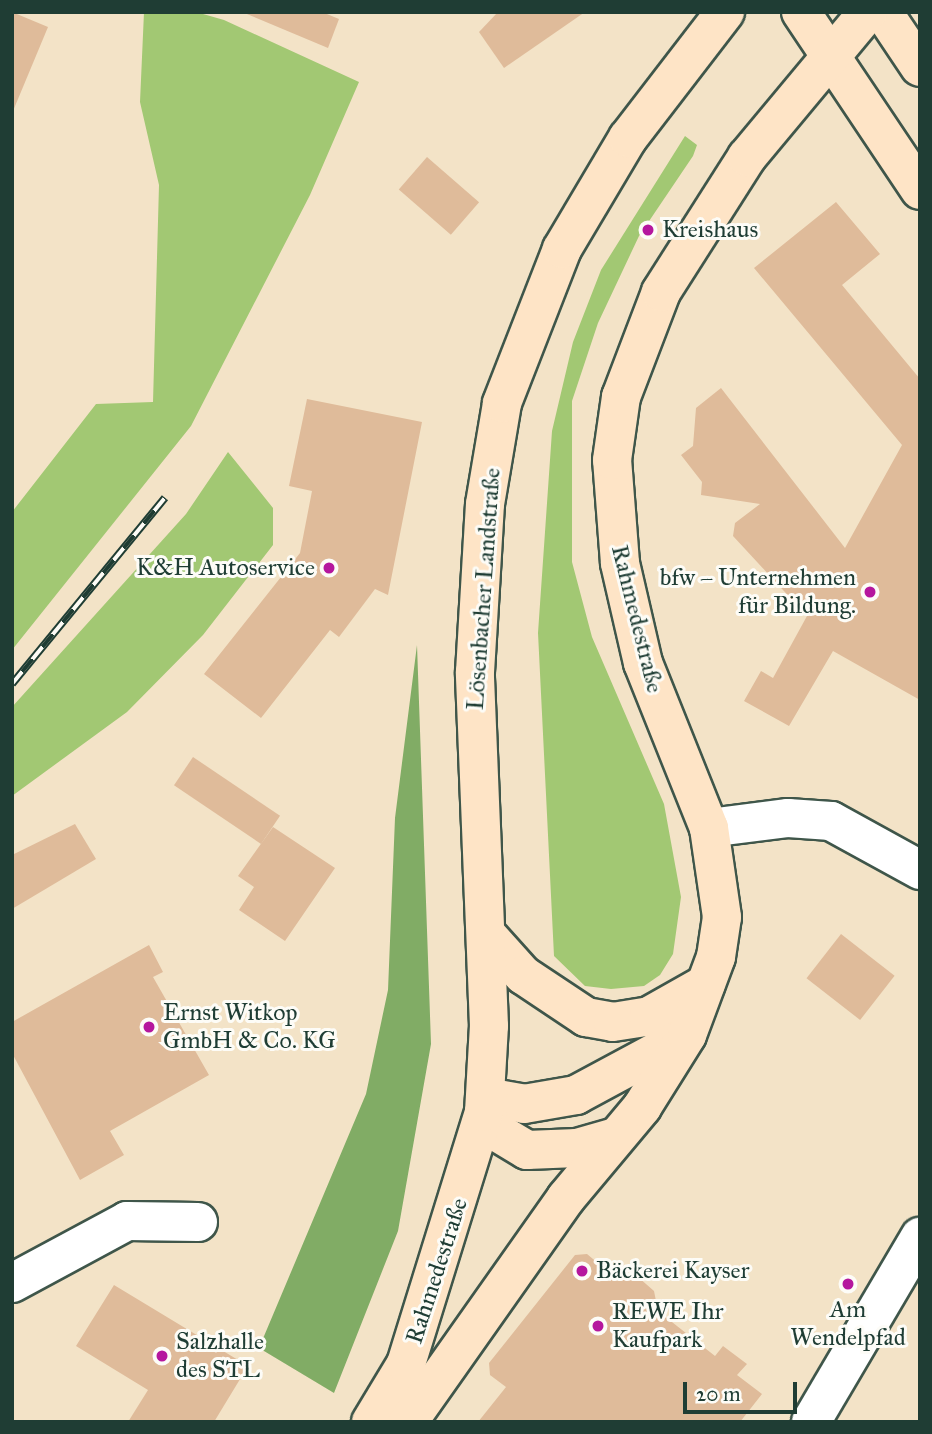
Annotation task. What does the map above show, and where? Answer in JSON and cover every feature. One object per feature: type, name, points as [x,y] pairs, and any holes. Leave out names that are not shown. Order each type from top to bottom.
[{"type":"main road","name":"Lösenbacher Landstraße","points":[[487,934],[475,672],[485,504],[502,403],[562,249],[628,138],[725,12]]},
{"type":"main road","points":[[801,12],[920,191]]},
{"type":"main road","name":"Rahmedestraße","points":[[408,1422],[452,1352],[615,1137],[687,1035],[706,984],[722,917],[709,828],[643,663],[620,563],[612,460],[621,397],[668,282],[763,133],[868,12]]},
{"type":"main road","points":[[883,12],[920,67]]},
{"type":"main road","points":[[487,934],[523,975],[586,1017],[613,1021],[649,1016],[706,984]]},
{"type":"main road","name":"Rahmedestraße","points":[[371,1422],[405,1364],[485,1105],[487,934]]},
{"type":"main road","points":[[615,1137],[577,1149],[527,1150],[492,1129],[485,1105],[524,1104],[576,1095],[687,1035]]},
{"type":"street","points":[[709,828],[788,818],[831,821],[920,870]]},
{"type":"street","points":[[12,1283],[127,1221],[198,1222]]},
{"type":"street","points":[[811,1422],[920,1237]]},
{"type":"green space","points":[[144,12],[196,12],[224,20],[359,82],[310,195],[191,426],[12,650],[12,512],[96,404],[153,402],[159,185],[140,102]]},
{"type":"green space","points":[[685,136],[697,145],[693,156],[639,236],[598,323],[572,401],[572,562],[592,637],[664,804],[681,897],[673,954],[660,975],[644,986],[611,989],[585,986],[554,956],[538,633],[552,431],[573,342],[601,270]]},
{"type":"green space","points":[[228,452],[273,508],[273,545],[203,635],[127,712],[12,796],[12,707],[186,514]]},
{"type":"green space","points":[[417,645],[431,1044],[398,1231],[334,1393],[259,1348],[366,1094],[388,990],[395,818]]},
{"type":"building","points":[[12,12],[48,27],[13,111],[12,111]]},
{"type":"building","points":[[242,12],[322,12],[339,19],[328,48]]},
{"type":"building","points":[[498,12],[585,12],[504,68],[479,32]]},
{"type":"building","points":[[427,157],[479,202],[451,235],[399,189]]},
{"type":"building","points":[[836,202],[880,254],[842,285],[920,379],[920,700],[833,651],[789,726],[744,701],[761,671],[773,678],[807,616],[733,536],[735,523],[760,504],[701,495],[702,482],[681,455],[693,446],[696,408],[721,388],[845,548],[902,445],[754,268]]},
{"type":"building","name":"K&H Autoservice","points":[[307,399],[422,422],[388,595],[375,589],[339,637],[330,630],[261,718],[204,674],[300,553],[312,491],[289,486]]},
{"type":"building","points":[[193,757],[280,816],[261,844],[174,785]]},
{"type":"building","points":[[75,824],[96,859],[12,909],[12,855]]},
{"type":"building","points":[[273,827],[335,868],[285,941],[239,910],[254,887],[238,876]]},
{"type":"building","points":[[841,934],[895,976],[860,1020],[807,978]]},
{"type":"building","points":[[149,945],[163,972],[153,977],[209,1075],[110,1131],[124,1155],[80,1180],[12,1053],[12,1022]]},
{"type":"building","name":"REWE Ihr Kaufpark","points":[[587,1254],[617,1279],[638,1277],[654,1291],[658,1311],[715,1356],[723,1346],[747,1364],[737,1375],[762,1394],[740,1422],[478,1422],[506,1387],[490,1375],[489,1363],[575,1255]]},
{"type":"building","name":"Salzhalle des STL","points":[[114,1285],[248,1366],[214,1422],[128,1422],[148,1390],[76,1346]]},
{"type":"railway","points":[[12,684],[165,498]]},
{"type":"place","name":"Kreishaus","points":[[648,230]]},
{"type":"place","name":"K&H Autoservice","points":[[329,568]]},
{"type":"place","name":"bfw – Unternehmen für Bildung.","points":[[870,592]]},
{"type":"place","name":"Ernst Witkop GmbH & Co. KG","points":[[149,1027]]},
{"type":"place","name":"Bäckerei Kayser","points":[[582,1271]]},
{"type":"place","name":"Am Wendelpfad","points":[[848,1284]]},
{"type":"place","name":"REWE Ihr Kaufpark","points":[[598,1326]]},
{"type":"place","name":"Salzhalle des STL","points":[[162,1356]]}]
